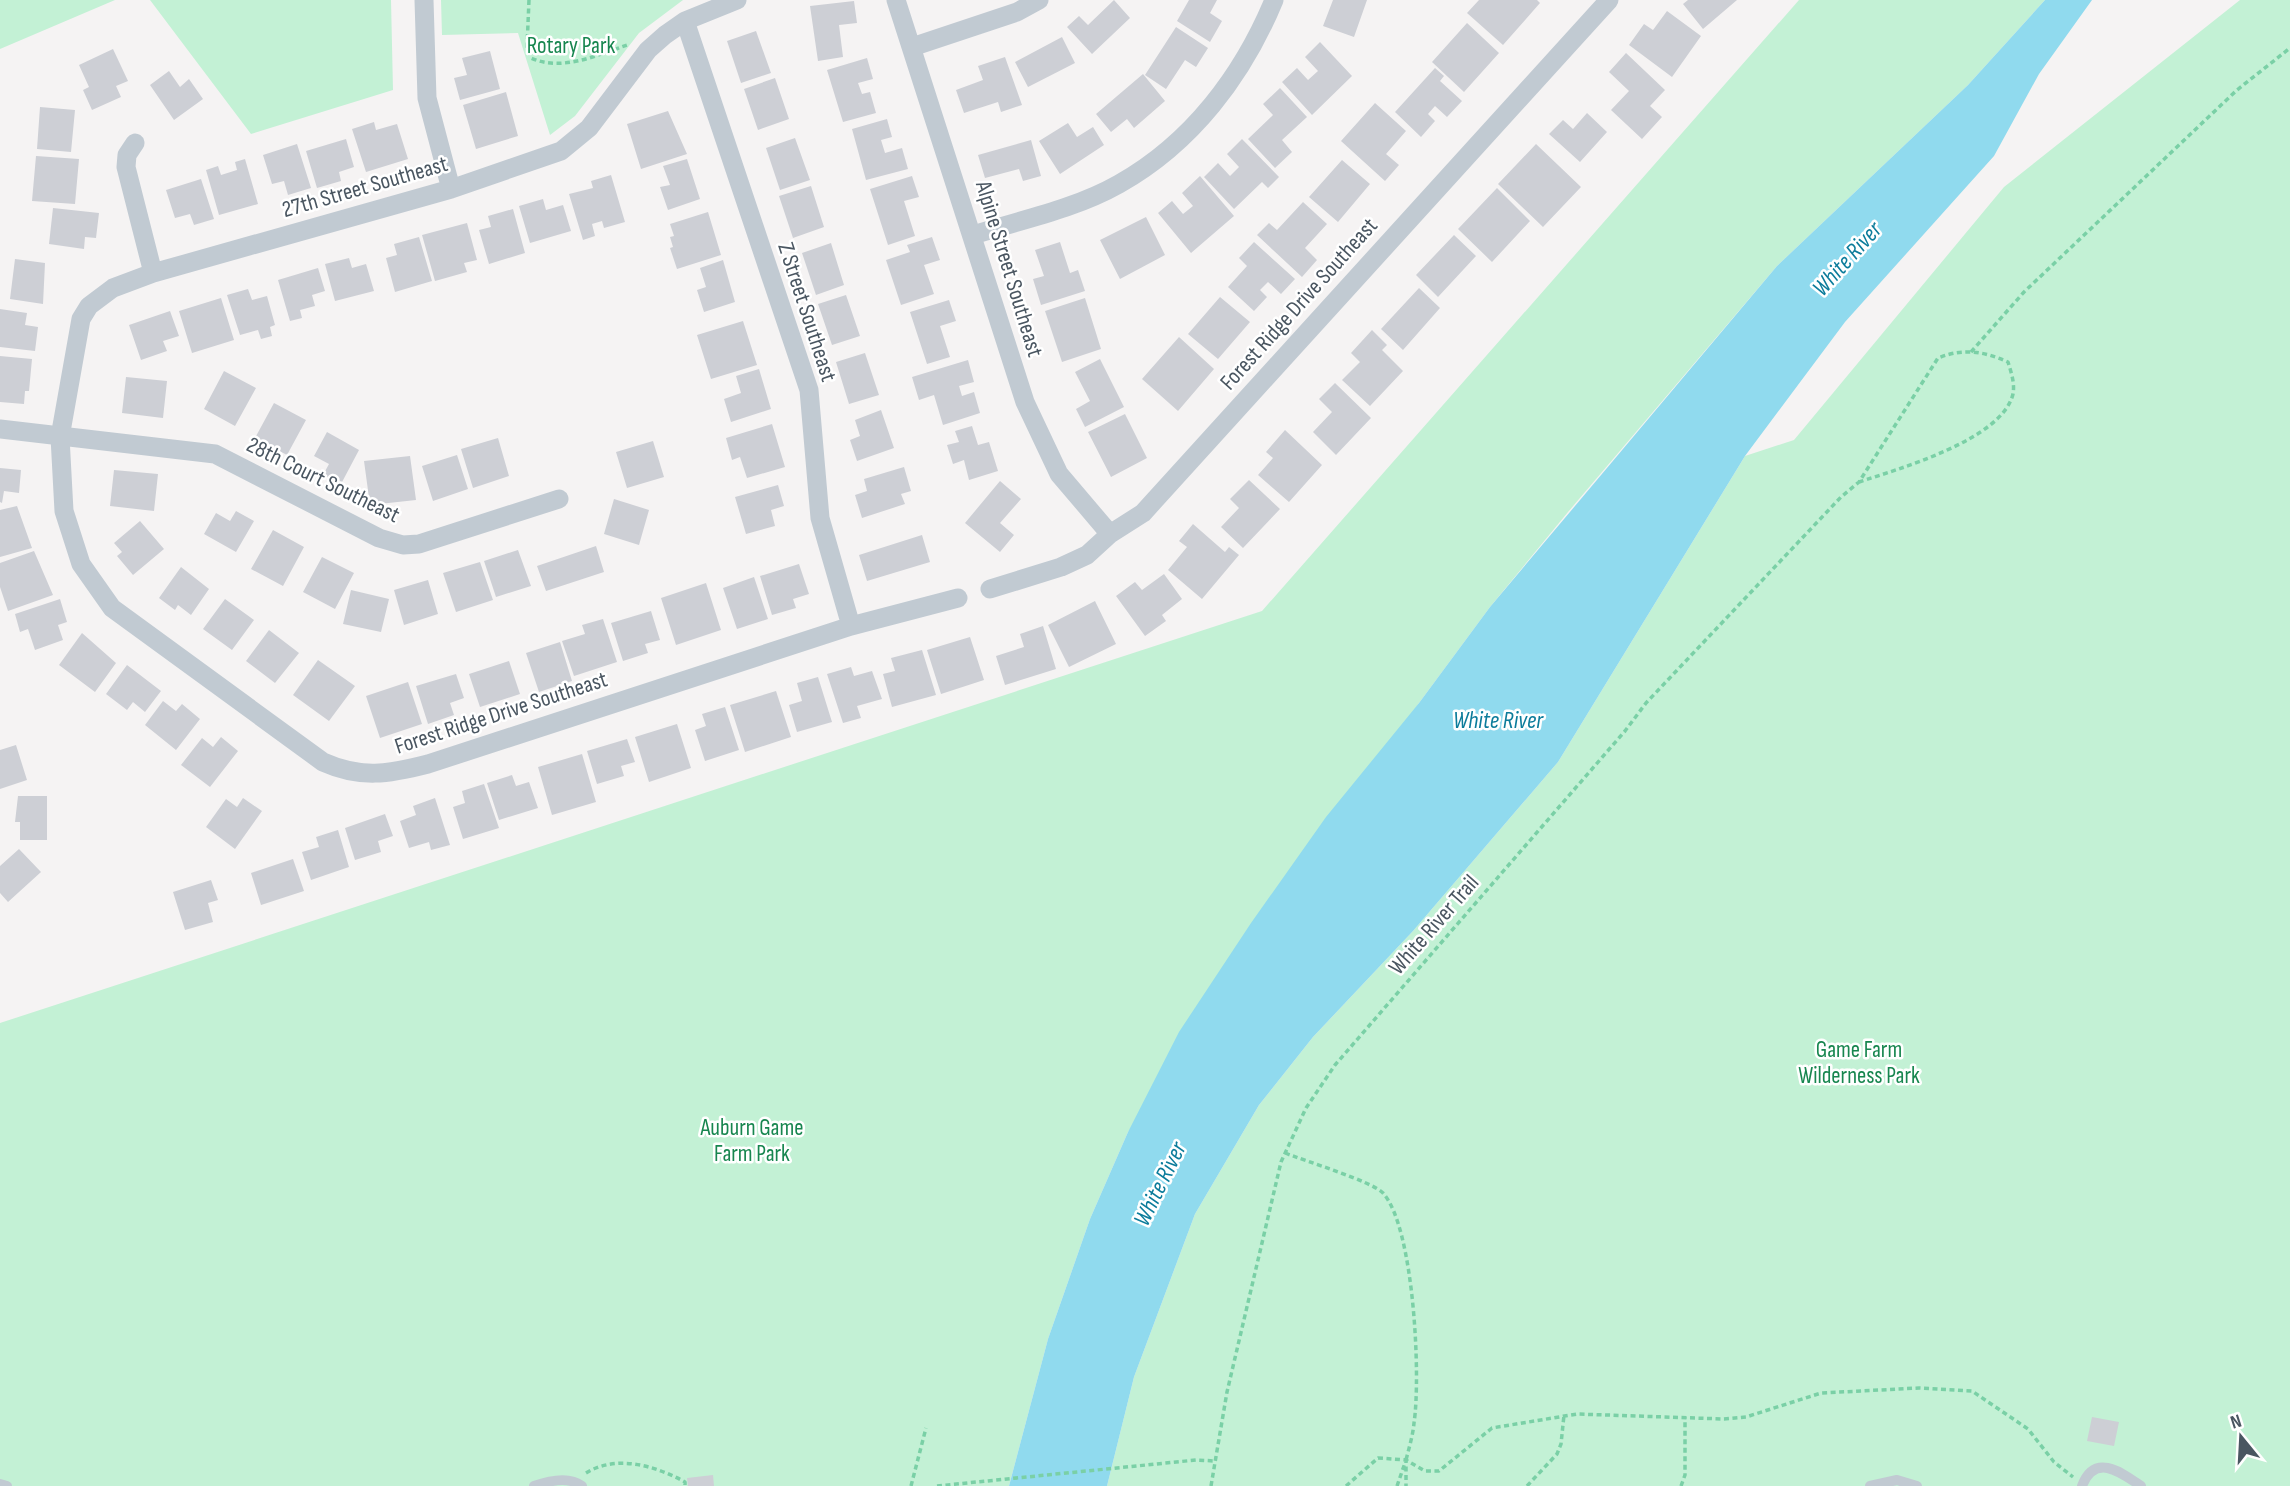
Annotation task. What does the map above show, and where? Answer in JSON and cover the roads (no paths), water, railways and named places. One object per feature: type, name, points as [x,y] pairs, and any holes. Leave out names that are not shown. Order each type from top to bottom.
[{"type":"street","points":[[424,0],[428,105],[451,188]]},
{"type":"street","name":"27th Street Southeast","points":[[60,437],[81,320],[99,297],[153,273],[536,162],[576,142],[648,50],[685,21],[737,0]]},
{"type":"street","name":"Alpine Street Southeast","points":[[896,0],[1025,402],[1059,474],[1110,534]]},
{"type":"street","points":[[912,47],[1017,12],[1039,0]]},
{"type":"street","points":[[973,235],[1092,197],[1120,184],[1161,155],[1231,84],[1258,39],[1274,0]]},
{"type":"street","name":"Forest Ridge Drive Southeast","points":[[990,590],[1061,567],[1087,555],[1110,534],[1143,513],[1609,0]]},
{"type":"street","name":"Z Street Southeast","points":[[685,21],[808,390],[820,518],[851,626]]},
{"type":"street","points":[[135,143],[127,155],[126,167],[153,273]]},
{"type":"street","name":"28th Court Southeast","points":[[0,429],[215,454],[358,529],[403,545],[419,544],[559,499]]},
{"type":"street","name":"Forest Ridge Drive Southeast","points":[[60,437],[64,511],[70,538],[96,589],[112,608],[323,762],[357,774],[380,776],[428,764],[851,626],[958,598]]},
{"type":"lane","points":[[2082,1485],[2094,1471],[2114,1467],[2141,1486]]},
{"type":"lane","points":[[1870,1486],[1896,1479],[1917,1486]]},
{"type":"lane","points":[[534,1486],[554,1481],[579,1484]]},
{"type":"lane","points":[[0,1484],[7,1486]]},
{"type":"water","name":"White River","points":[[2045,0],[2092,0],[2039,74],[1994,156],[1845,322],[1745,456],[1558,762],[1413,931],[1313,1037],[1259,1105],[1195,1214],[1134,1377],[1107,1486],[1009,1486],[1048,1339],[1090,1219],[1128,1132],[1179,1032],[1251,923],[1326,817],[1419,703],[1490,607],[1777,266],[1968,85]]},
{"type":"park label","name":"Rotary Park","points":[[571,46]]},
{"type":"park label","name":"Game Farm Wilderness Park","points":[[1859,1063]]},
{"type":"park label","name":"Auburn Game Farm Park","points":[[752,1141]]}]
